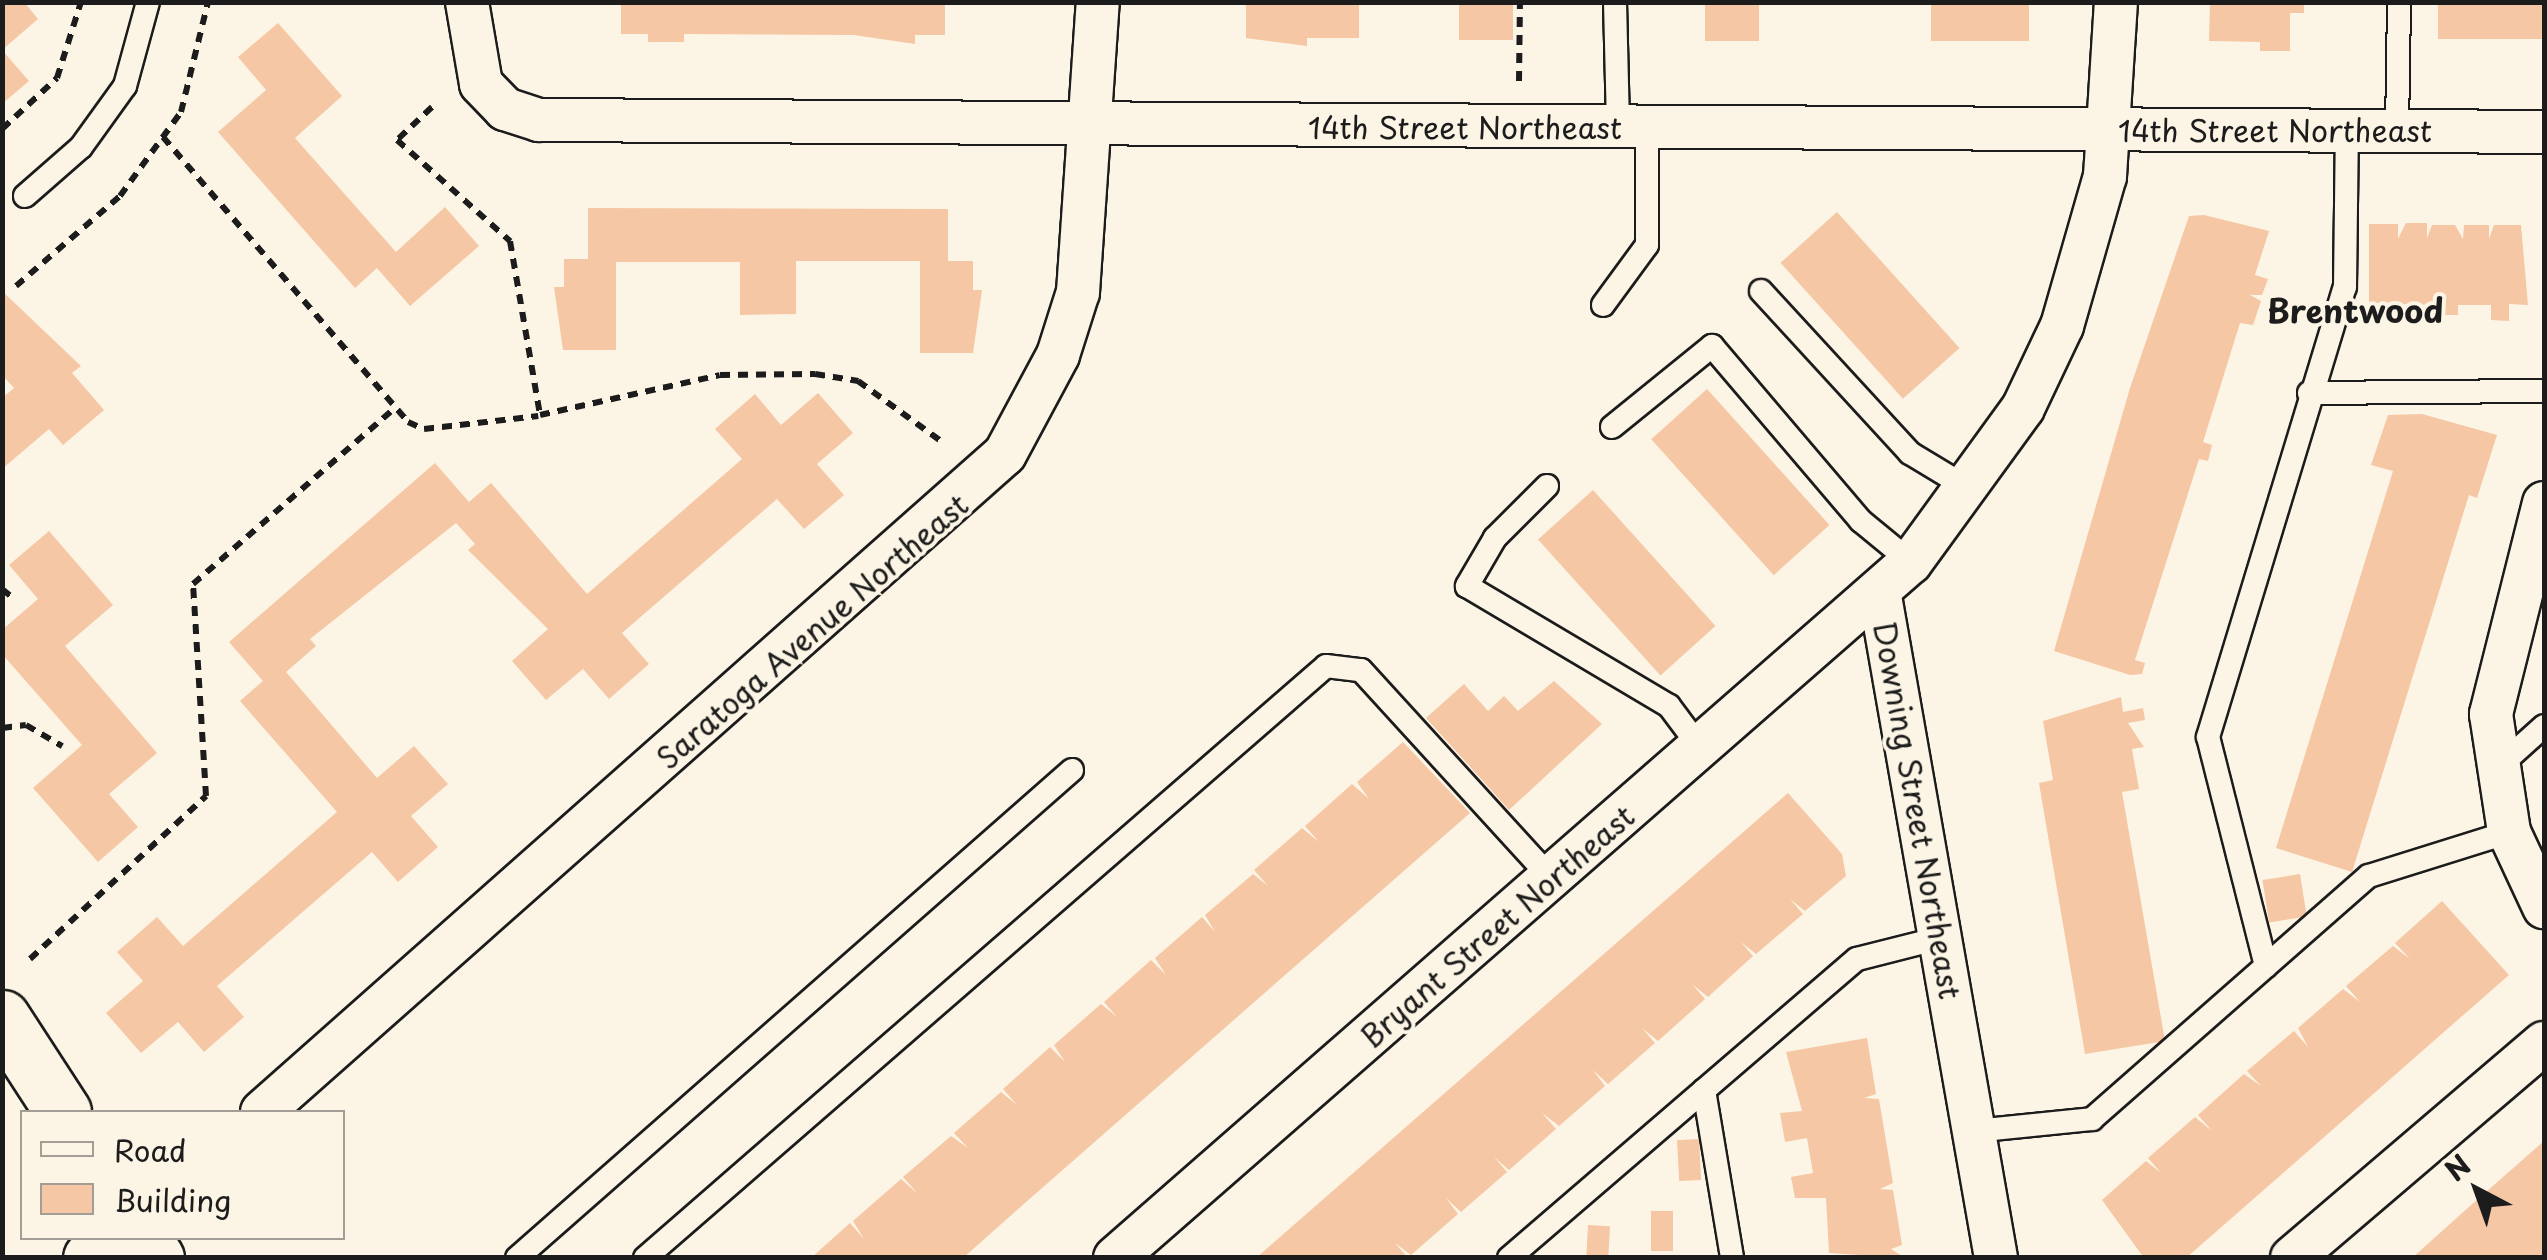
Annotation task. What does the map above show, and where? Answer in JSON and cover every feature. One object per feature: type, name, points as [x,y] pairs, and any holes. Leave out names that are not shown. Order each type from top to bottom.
[{"type":"main road","points":[[2,1018],[62,1110]]},
{"type":"main road","points":[[91,1258],[113,1240]]},
{"type":"street","name":"14th Street Northeast","points":[[468,2],[481,84],[506,109],[539,120],[2544,132]]},
{"type":"street","name":"Saratoga Avenue Northeast","points":[[264,1110],[989,473],[1032,411],[1069,324],[1093,125],[1098,2]]},
{"type":"street","name":"Downing Street Northeast","points":[[1996,1258],[1880,596],[1912,562],[2023,408],[2062,326],[2112,129],[2116,2]]},
{"type":"street","points":[[2544,503],[2497,671],[2494,771],[2509,832],[2544,907]]},
{"type":"street","name":"Bryant Street Northeast","points":[[1115,1258],[1880,596]]},
{"type":"street","points":[[2292,1258],[2544,1043]]},
{"type":"lane","points":[[26,196],[81,146],[126,86],[148,2]]},
{"type":"lane","points":[[1602,305],[1647,245],[1615,2]]},
{"type":"lane","points":[[2397,132],[2399,2]]},
{"type":"lane","points":[[2266,966],[2208,737],[2344,286],[2347,131]]},
{"type":"lane","points":[[1761,291],[1910,454],[1968,488]]},
{"type":"lane","points":[[1612,427],[1712,346],[1862,521],[1912,562]]},
{"type":"lane","points":[[2309,393],[2544,391]]},
{"type":"lane","points":[[1547,486],[1495,538],[1466,586],[1668,706],[1702,750]]},
{"type":"lane","points":[[646,1258],[1326,666],[1361,670],[1552,878]]},
{"type":"lane","points":[[2494,771],[2544,726]]},
{"type":"lane","points":[[517,1258],[1072,770]]},
{"type":"lane","points":[[1974,1131],[2092,1120],[2369,876],[2509,832]]},
{"type":"lane","points":[[1509,1258],[1857,959],[1940,938]]},
{"type":"lane","points":[[1704,1090],[1732,1258]]},
{"type":"path","points":[[2,129],[57,78],[81,2]]},
{"type":"path","points":[[16,286],[120,196],[163,138],[189,94],[208,2]]},
{"type":"path","points":[[1519,81],[1520,2]]},
{"type":"path","points":[[432,107],[397,140],[510,242],[540,416]]},
{"type":"path","points":[[163,138],[396,407],[424,428],[540,416],[720,375],[815,374],[858,380],[945,444]]},
{"type":"path","points":[[30,959],[206,796],[193,584],[396,407]]},
{"type":"path","points":[[2,590],[13,598]]},
{"type":"path","points":[[2,728],[26,725],[62,746]]},
{"type":"building","points":[[2,2],[24,2],[38,19],[2,50]]},
{"type":"building","points":[[621,2],[945,2],[945,35],[915,35],[915,44],[854,35],[684,34],[684,42],[648,42],[648,34],[621,34]]},
{"type":"building","points":[[1246,2],[1359,2],[1359,38],[1307,38],[1307,46],[1246,38]]},
{"type":"building","points":[[1459,2],[1513,2],[1513,40],[1459,40]]},
{"type":"building","points":[[1705,2],[1759,2],[1759,41],[1705,41]]},
{"type":"building","points":[[1931,2],[2029,2],[2029,41],[1931,41]]},
{"type":"building","points":[[2210,2],[2304,2],[2304,13],[2290,13],[2290,51],[2260,51],[2260,42],[2209,41]]},
{"type":"building","points":[[2438,2],[2544,2],[2544,39],[2438,39]]},
{"type":"building","points":[[278,23],[342,96],[295,138],[396,252],[445,207],[479,246],[410,306],[377,268],[355,288],[218,132],[266,90],[238,57]]},
{"type":"building","points":[[2,50],[29,81],[2,104]]},
{"type":"building","points":[[588,208],[948,209],[948,261],[973,261],[973,290],[982,290],[973,353],[920,353],[920,261],[796,261],[796,314],[740,315],[740,262],[616,262],[616,350],[563,350],[554,287],[564,287],[564,259],[588,259]]},
{"type":"building","points":[[1837,212],[1959,348],[1903,399],[1781,263]]},
{"type":"building","points":[[2204,215],[2269,231],[2255,275],[2268,279],[2262,295],[2250,295],[2261,301],[2253,325],[2240,323],[2203,442],[2212,445],[2208,461],[2199,459],[2135,660],[2145,663],[2142,674],[2130,675],[2054,651],[2130,388],[2189,216]]},
{"type":"building","points":[[2406,223],[2427,223],[2427,238],[2432,225],[2455,225],[2463,239],[2464,225],[2489,225],[2489,239],[2494,225],[2521,225],[2528,305],[2509,304],[2509,321],[2491,320],[2491,305],[2458,305],[2458,315],[2431,315],[2431,305],[2399,304],[2399,314],[2369,306],[2369,224],[2398,224],[2398,239]]},
{"type":"building","points":[[2,291],[81,366],[72,373],[104,410],[63,445],[49,429],[2,469],[2,398],[14,388],[2,375]]},
{"type":"building","points":[[1707,389],[1829,525],[1774,575],[1651,439]]},
{"type":"building","points":[[818,393],[853,433],[817,464],[844,495],[804,529],[777,499],[622,633],[649,664],[609,699],[583,669],[546,700],[512,661],[548,629],[468,550],[475,544],[456,523],[310,639],[316,646],[286,672],[377,778],[414,746],[448,784],[411,816],[438,847],[398,882],[372,852],[217,986],[244,1017],[204,1052],[178,1022],[141,1053],[106,1013],[143,981],[117,952],[157,917],[183,946],[337,812],[240,701],[263,681],[229,642],[435,463],[469,502],[491,483],[587,594],[742,459],[715,429],[755,394],[781,425]]},
{"type":"building","points":[[2422,414],[2497,435],[2477,498],[2469,495],[2352,872],[2276,848],[2393,471],[2371,465],[2388,415]]},
{"type":"building","points":[[1593,490],[1715,626],[1660,676],[1538,540]]},
{"type":"building","points":[[49,531],[113,605],[65,646],[157,753],[109,794],[138,827],[98,862],[33,788],[82,745],[2,654],[2,630],[38,599],[9,565]]},
{"type":"building","points":[[1554,681],[1602,724],[1509,810],[1426,718],[1464,684],[1488,711],[1504,696],[1518,711]]},
{"type":"building","points":[[2121,697],[2123,712],[2143,708],[2145,720],[2128,723],[2144,747],[2132,749],[2139,789],[2122,792],[2165,1041],[2085,1054],[2039,783],[2053,780],[2043,721]]},
{"type":"building","points":[[1403,742],[1470,813],[963,1258],[811,1258],[850,1223],[864,1239],[853,1221],[901,1179],[918,1194],[903,1177],[951,1136],[968,1148],[954,1133],[1001,1092],[1017,1105],[1003,1089],[1050,1047],[1065,1062],[1054,1045],[1101,1004],[1117,1017],[1104,1002],[1151,960],[1166,975],[1155,958],[1202,917],[1215,932],[1205,915],[1253,874],[1268,886],[1254,870],[1302,828],[1319,842],[1305,826],[1352,784],[1369,799],[1357,782]]},
{"type":"building","points":[[1788,793],[1842,854],[1846,876],[1805,911],[1790,899],[1803,914],[1756,954],[1741,942],[1753,956],[1708,997],[1692,984],[1705,999],[1658,1041],[1642,1028],[1655,1043],[1608,1084],[1593,1070],[1605,1086],[1559,1126],[1542,1113],[1556,1129],[1509,1170],[1494,1157],[1507,1172],[1461,1212],[1446,1198],[1458,1214],[1411,1255],[1395,1243],[1408,1258],[1256,1258]]},
{"type":"building","points":[[2300,874],[2307,916],[2269,922],[2262,880]]},
{"type":"building","points":[[2442,901],[2509,975],[2186,1258],[2144,1258],[2102,1200],[2146,1161],[2161,1173],[2148,1158],[2195,1117],[2212,1131],[2198,1115],[2244,1074],[2261,1086],[2247,1071],[2294,1031],[2308,1047],[2298,1028],[2343,989],[2360,1002],[2346,986],[2393,946],[2410,959],[2395,943]]},
{"type":"building","points":[[1867,1038],[1876,1094],[1864,1098],[1879,1099],[1893,1183],[1880,1189],[1893,1190],[1902,1245],[1891,1249],[1905,1258],[1829,1253],[1826,1198],[1795,1198],[1791,1177],[1813,1173],[1807,1138],[1785,1142],[1780,1113],[1802,1111],[1786,1052]]},
{"type":"building","points":[[1699,1139],[1701,1180],[1679,1181],[1677,1140]]},
{"type":"building","points":[[2544,1141],[2544,1258],[2412,1258],[2470,1206]]},
{"type":"building","points":[[1651,1211],[1673,1211],[1673,1251],[1651,1251]]},
{"type":"building","points":[[1588,1225],[1610,1226],[1608,1258],[1586,1258]]},
{"type":"district","name":"Brentwood","points":[[2355,310]]}]
